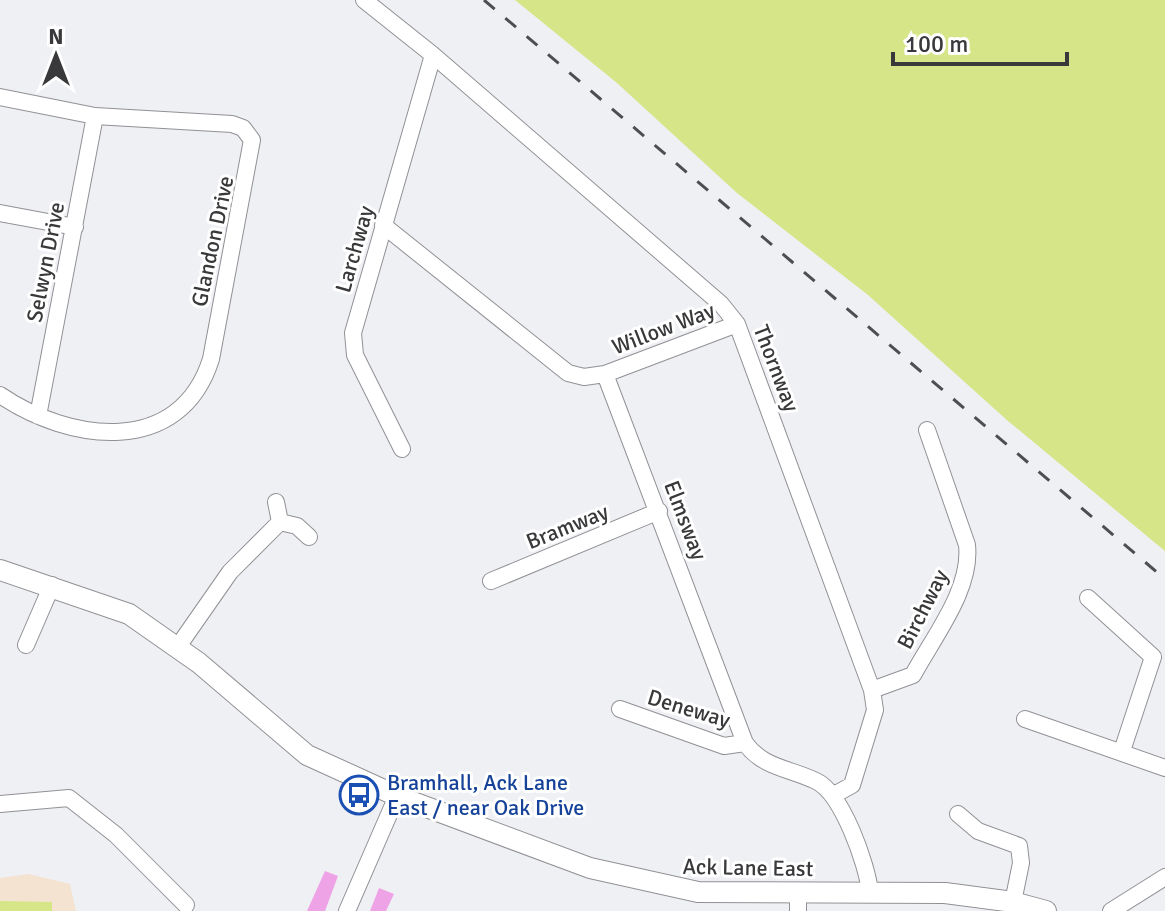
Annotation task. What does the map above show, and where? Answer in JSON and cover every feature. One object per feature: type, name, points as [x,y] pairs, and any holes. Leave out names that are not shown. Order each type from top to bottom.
[{"type":"main road","name":"Ack Lane East","points":[[0,570],[52,585],[129,614],[177,648],[307,755],[397,796],[590,868],[639,882],[798,902],[870,892],[971,895],[1046,911]]},
{"type":"street","name":"Thornway","points":[[364,0],[433,55],[721,304],[737,324],[872,690],[875,710],[852,785],[834,795]]},
{"type":"street","name":"Larchway","points":[[402,449],[353,345],[383,225],[433,55]]},
{"type":"street","name":"Glandon Drive","points":[[0,97],[95,116],[232,124],[243,128],[252,140],[252,156],[211,359],[204,380],[189,400],[174,415],[155,425],[116,434],[38,416],[0,395]]},
{"type":"street","name":"Selwyn Drive","points":[[38,416],[95,116]]},
{"type":"street","points":[[0,213],[75,227]]},
{"type":"street","points":[[383,225],[568,373],[584,377],[605,374]]},
{"type":"street","name":"Willow Way","points":[[605,374],[737,324]]},
{"type":"street","name":"Elmsway","points":[[605,374],[745,743]]},
{"type":"street","name":"Birchway","points":[[872,690],[913,675],[965,579],[969,561],[967,545],[927,430]]},
{"type":"street","points":[[276,502],[280,522]]},
{"type":"street","name":"Bramway","points":[[491,581],[659,511]]},
{"type":"street","points":[[280,522],[297,526],[309,537]]},
{"type":"street","points":[[177,648],[230,572],[280,522]]},
{"type":"street","points":[[26,645],[52,585]]},
{"type":"street","points":[[1088,598],[1153,657],[1122,751]]},
{"type":"street","name":"Deneway","points":[[620,709],[724,746],[745,743]]},
{"type":"street","points":[[1025,719],[1165,768]]},
{"type":"street","points":[[745,743],[756,758],[819,782],[834,795],[868,875],[870,892]]},
{"type":"street","points":[[347,911],[397,796]]},
{"type":"street","points":[[0,804],[69,798],[116,835],[186,905]]},
{"type":"street","points":[[958,814],[978,831],[1019,846],[1021,863],[1013,902]]},
{"type":"street","points":[[1111,911],[1165,877]]},
{"type":"shaded area","points":[[29,874],[70,884],[76,911],[0,911],[0,878]]},
{"type":"green space","points":[[515,0],[1165,0],[1165,551],[1008,421],[868,295],[737,193],[617,83]]},
{"type":"green space","points":[[0,901],[52,902],[52,911],[0,911]]},
{"type":"building","points":[[325,871],[338,876],[325,911],[307,911]]},
{"type":"building","points":[[379,888],[394,894],[386,911],[370,911]]},
{"type":"railway","points":[[484,0],[1165,579]]},
{"type":"place","name":"Bramhall, Ack Lane East / near Oak Drive","points":[[359,795]]}]
